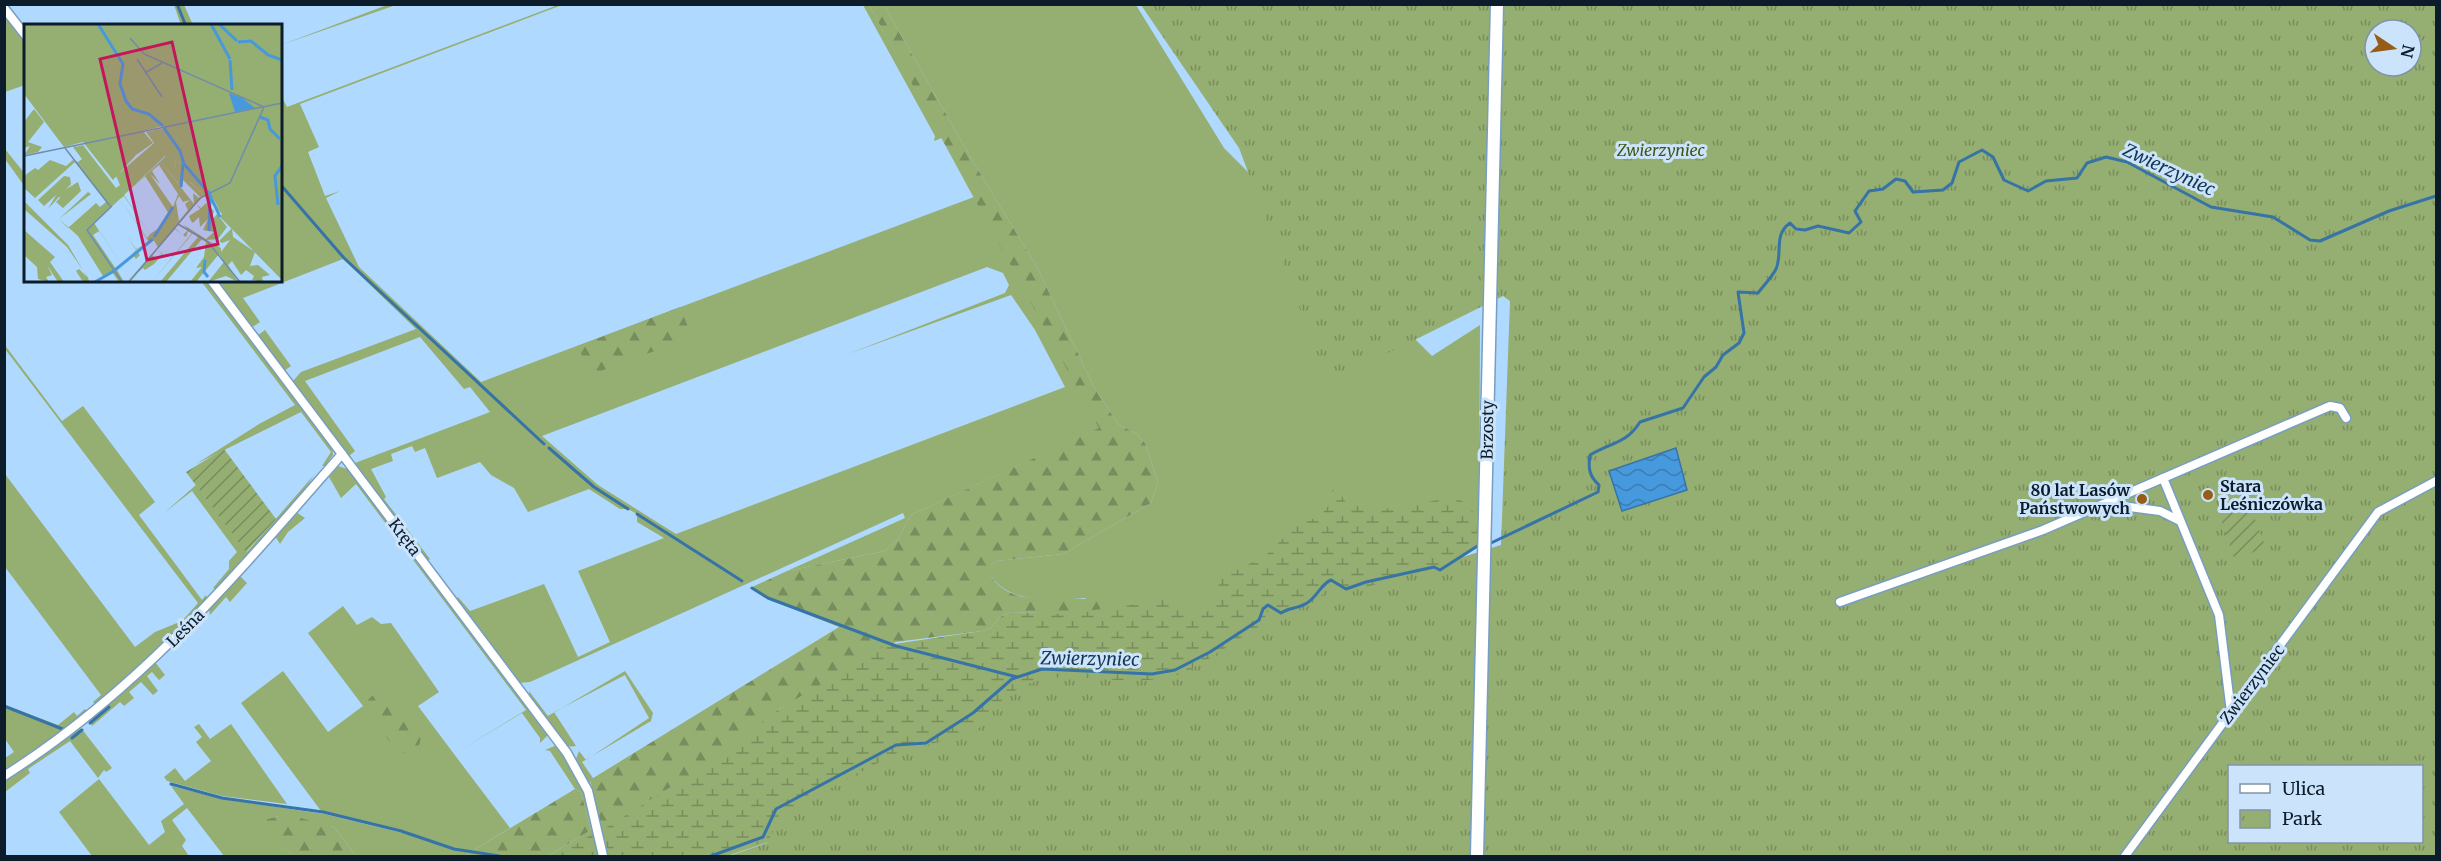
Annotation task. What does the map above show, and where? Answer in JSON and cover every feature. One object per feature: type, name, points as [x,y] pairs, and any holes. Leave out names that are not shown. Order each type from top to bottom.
[{"type":"street","name":"Brzosty","points":[[1477,856],[1497,4]]},
{"type":"street","points":[[4,8],[24,33]]},
{"type":"street","name":"Kręta","points":[[213,282],[553,734],[579,772],[591,799],[603,856]]},
{"type":"street","points":[[1840,602],[1998,547],[2106,504],[2330,406],[2340,408],[2346,418]]},
{"type":"street","name":"Leśna","points":[[4,776],[67,735],[153,660],[213,600],[342,454]]},
{"type":"street","points":[[2163,478],[2178,520],[2219,615],[2231,712]]},
{"type":"street","name":"Zwierzyniec","points":[[2125,856],[2378,512],[2436,482]]},
{"type":"street","points":[[2106,504],[2160,511],[2178,520]]},
{"type":"green space","points":[[174,5],[184,5],[193,24],[181,24]]},
{"type":"green space","points":[[387,5],[396,5],[282,45]]},
{"type":"green space","points":[[562,5],[300,104],[319,147],[308,152],[325,196],[340,191],[326,198],[359,267],[481,382],[974,197],[1100,428],[911,515],[898,539],[885,551],[787,571],[905,518],[903,513],[530,682],[519,683],[456,599],[458,597],[470,611],[544,584],[578,657],[610,642],[578,571],[664,538],[637,522],[637,514],[628,509],[620,509],[589,489],[528,512],[514,488],[491,475],[480,462],[437,478],[425,448],[415,452],[412,446],[391,454],[393,461],[371,469],[386,497],[384,499],[430,559],[427,561],[355,463],[490,412],[470,387],[464,389],[420,337],[305,381],[355,451],[349,456],[292,382],[301,372],[416,329],[343,259],[243,298],[260,322],[251,328],[216,282],[282,282],[282,97],[287,107]],"holes":[[[987,267],[1003,273],[1009,285],[1005,293],[848,354],[1011,295],[1035,330],[1065,387],[676,534],[598,485],[542,436]]]},
{"type":"green space","points":[[863,5],[869,5],[942,138],[934,141],[935,136]]},
{"type":"green space","points":[[869,5],[884,5],[975,165],[1037,267],[1093,385],[1118,424],[1137,434],[1145,443],[1158,481],[1151,503],[1063,554],[996,561],[991,565],[991,576],[1001,587],[1013,594],[1040,598],[1083,599],[1097,602],[1101,609],[1072,614],[1010,612],[1000,617],[991,628],[982,631],[896,642],[776,711],[710,763],[602,829],[590,780],[839,627],[765,598],[750,588],[787,571],[885,551],[898,539],[911,515],[1099,428]]},
{"type":"green space","points":[[884,5],[1136,5],[1224,148],[1432,356],[1480,325],[1479,545],[1138,717],[727,856],[607,856],[593,795],[576,759],[579,751],[586,760],[582,762],[593,778],[590,782],[602,828],[776,711],[1087,598],[1035,599],[1010,592],[1000,586],[991,576],[991,565],[996,561],[1063,554],[1151,503],[1158,481],[1145,443],[1137,434],[1118,424],[1093,385],[1037,267],[975,165]]},
{"type":"green space","points":[[1141,5],[2436,5],[2436,856],[729,856],[767,843],[781,815],[898,752],[976,733],[997,705],[1020,688],[1043,680],[1068,677],[1148,680],[1177,675],[1207,660],[1263,624],[1267,612],[1320,601],[1329,584],[1337,592],[1345,594],[1501,545],[1510,301],[1503,296],[1328,383],[1239,148]]},
{"type":"green space","points":[[4,14],[24,38],[24,85],[5,92]]},
{"type":"green space","points":[[5,149],[24,173],[24,186],[5,159]]},
{"type":"green space","points":[[202,282],[207,282],[332,446],[333,455],[325,466],[322,466],[331,452],[301,412],[196,464],[259,424],[295,405]]},
{"type":"green space","points":[[680,307],[692,337],[590,375],[578,346]]},
{"type":"green space","points":[[265,330],[291,366],[284,371],[257,336]]},
{"type":"green space","points":[[4,344],[62,421],[83,406],[155,502],[139,515],[202,600],[206,595],[208,600],[96,706],[93,702],[101,695],[5,567],[5,474],[135,647],[155,632],[182,621],[198,603],[5,349]]},
{"type":"green space","points":[[224,449],[276,519],[246,552],[186,472]]},
{"type":"green space","points":[[338,466],[350,470],[549,734],[540,743],[540,738],[522,713],[454,754],[526,710],[356,484],[341,498],[329,477]]},
{"type":"green space","points":[[314,475],[302,494],[217,590],[213,588],[229,569],[229,561],[237,552],[192,491],[164,513],[196,485],[247,552]]},
{"type":"green space","points":[[1337,487],[1346,503],[1366,508],[1394,508],[1444,499],[1465,502],[1472,510],[1477,524],[1479,545],[1452,565],[1267,646],[727,856],[608,856],[602,830],[710,763],[776,711],[887,645],[982,631],[991,628],[1000,617],[1010,612],[1072,614],[1163,600],[1175,604],[1192,615],[1207,612],[1214,601],[1221,578],[1265,556],[1297,525],[1320,516],[1329,505],[1333,488]]},
{"type":"green space","points":[[2246,496],[2266,548],[2235,558],[2228,550],[2230,545],[2217,508]]},
{"type":"green space","points":[[296,512],[305,518],[288,532],[280,544],[275,536]]},
{"type":"green space","points":[[240,576],[247,583],[230,602],[226,597],[210,615],[209,609]]},
{"type":"green space","points":[[343,606],[357,625],[372,617],[381,624],[391,623],[439,692],[418,706],[510,828],[464,856],[356,856],[334,827],[279,816],[265,820],[292,856],[224,856],[187,808],[172,820],[186,840],[182,846],[189,856],[92,856],[59,812],[99,779],[149,845],[165,832],[161,821],[184,804],[171,786],[222,799],[324,814],[402,833],[401,830],[321,811],[241,703],[283,671],[328,732],[363,706],[308,633]]},
{"type":"green space","points":[[155,662],[165,675],[159,680],[152,672],[147,676],[158,691],[153,695],[141,682],[129,692],[134,698],[124,706],[120,702],[92,726],[90,721]]},
{"type":"green space","points":[[625,671],[653,713],[651,721],[591,757],[649,718],[625,675],[562,708]]},
{"type":"green space","points":[[529,691],[548,716],[554,712],[576,746],[566,747],[530,698]]},
{"type":"green space","points":[[375,694],[404,710],[418,729],[420,739],[418,747],[409,754],[401,752],[390,742],[368,712],[367,702]]},
{"type":"green space","points":[[5,705],[58,725],[74,712],[77,716],[85,709],[88,713],[66,731],[5,771],[5,758],[14,752],[5,739]]},
{"type":"green space","points":[[199,724],[210,739],[231,724],[287,804],[222,796],[167,781],[164,777],[175,768],[185,781],[211,761],[196,742],[202,737],[194,727]]},
{"type":"green space","points":[[81,728],[112,768],[106,772],[104,770],[98,778],[70,741],[28,769],[30,773],[5,792],[5,779]]},
{"type":"green space","points":[[557,745],[584,790],[598,856],[548,856],[591,830],[581,792],[575,789],[550,751],[545,750]]},
{"type":"green space","points":[[575,789],[581,792],[591,830],[548,856],[464,856]]},
{"type":"green space","points":[[279,816],[297,817],[334,827],[356,856],[292,856],[264,820]]},
{"type":"green space","points":[[592,834],[597,856],[557,856]]},
{"type":"water","points":[[1676,448],[1687,490],[1622,511],[1609,471]]},
{"type":"waterway","points":[[177,4],[185,24]]},
{"type":"waterway","name":"Zwierzyniec","points":[[1491,543],[1598,492],[1599,485],[1590,472],[1590,455],[1624,439],[1640,422],[1683,408],[1704,377],[1716,367],[1723,355],[1739,343],[1744,333],[1738,292],[1758,293],[1770,278],[1778,263],[1782,233],[1790,223],[1796,229],[1805,230],[1818,226],[1849,233],[1861,222],[1855,211],[1869,191],[1883,189],[1896,179],[1905,181],[1913,192],[1943,190],[1952,183],[1959,162],[1982,150],[1993,157],[2004,180],[2028,191],[2046,181],[2077,178],[2087,163],[2106,157],[2127,162],[2211,207],[2273,217],[2310,240],[2320,241],[2389,211],[2436,196]]},
{"type":"waterway","points":[[282,186],[344,258],[544,444]]},
{"type":"waterway","points":[[549,448],[594,487],[628,509]]},
{"type":"waterway","points":[[637,514],[742,581]]},
{"type":"waterway","name":"Zwierzyniec","points":[[711,856],[763,837],[776,809],[896,745],[926,743],[973,713],[1012,679],[1042,669],[1152,674],[1175,670],[1210,652],[1259,620],[1263,609],[1268,605],[1281,613],[1300,606],[1307,603],[1324,584],[1331,580],[1346,589],[1366,582],[1434,567],[1440,570],[1479,545]]},
{"type":"waterway","points":[[752,588],[768,598],[896,646],[1017,677]]},
{"type":"waterway","points":[[4,706],[65,730]]},
{"type":"waterway","points":[[90,723],[109,707]]},
{"type":"waterway","points":[[72,738],[82,730]]},
{"type":"waterway","points":[[171,784],[222,798],[323,812],[401,831],[454,849],[499,856]]},
{"type":"place","name":"Stara Leśniczówka","points":[[2208,495]]},
{"type":"place","name":"80 lat Lasów Państwowych","points":[[2142,499]]}]
